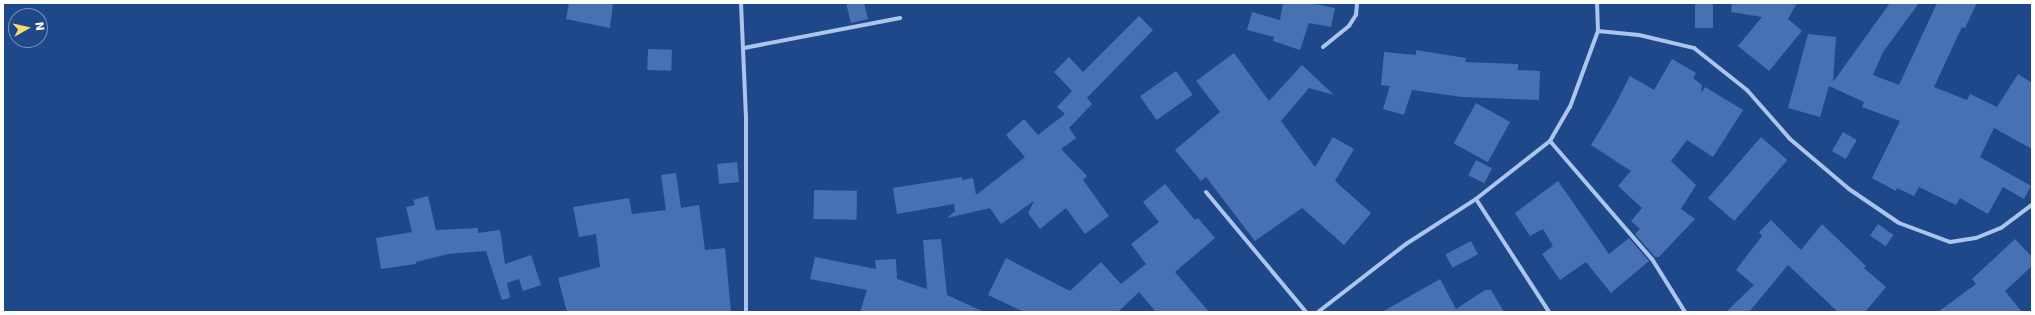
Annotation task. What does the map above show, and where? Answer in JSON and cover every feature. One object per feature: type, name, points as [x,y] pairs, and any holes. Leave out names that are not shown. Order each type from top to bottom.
[{"type":"street","points":[[741,3],[744,48],[746,312]]},
{"type":"street","points":[[1323,47],[1349,26],[1356,15],[1357,3]]},
{"type":"street","points":[[1318,312],[1406,244],[1476,199],[1550,141],[1570,107],[1598,31],[1597,3]]},
{"type":"street","points":[[744,48],[900,18]]},
{"type":"street","points":[[1598,31],[1639,35],[1694,48],[1746,90],[1790,139],[1849,189],[1899,223],[1950,242],[1976,238],[2001,228],[2032,205]]},
{"type":"street","points":[[1550,141],[1652,258],[1685,312]]},
{"type":"street","points":[[1206,192],[1306,312]]},
{"type":"street","points":[[1476,199],[1549,312]]},
{"type":"building","points":[[569,3],[613,3],[610,28],[566,19]]},
{"type":"building","points":[[846,3],[864,3],[868,19],[851,23]]},
{"type":"building","points":[[1283,3],[1310,3],[1335,8],[1331,27],[1309,23],[1300,50],[1273,41],[1274,37],[1247,30],[1252,12],[1280,20]]},
{"type":"building","points":[[1695,3],[1713,3],[1713,28],[1695,28]]},
{"type":"building","points":[[1732,3],[1797,3],[1788,19],[1802,31],[1769,71],[1738,46],[1762,17],[1731,12]]},
{"type":"building","points":[[1890,3],[1919,3],[1883,52],[1873,75],[1899,85],[1937,3],[1977,3],[1965,28],[1962,27],[1934,87],[1967,100],[1970,94],[1997,107],[2018,74],[2032,83],[2032,149],[1994,128],[1980,157],[2031,186],[2024,199],[2003,187],[1988,214],[1960,198],[1956,205],[1919,187],[1914,196],[1897,188],[1896,191],[1872,178],[1900,121],[1862,107],[1864,102],[1829,86],[1820,117],[1788,108],[1808,34],[1836,37],[1833,82]]},
{"type":"building","points":[[1139,16],[1153,30],[1085,100],[1087,98],[1092,104],[1069,128],[1076,138],[1061,149],[1087,176],[1083,180],[1109,216],[1085,234],[1066,208],[1040,229],[1028,213],[1034,201],[1001,224],[990,208],[947,218],[955,211],[954,204],[897,214],[893,188],[962,177],[962,180],[973,178],[976,195],[1025,157],[1006,135],[1024,119],[1038,135],[1065,114],[1057,107],[1072,91],[1054,72],[1069,57],[1083,72]]},
{"type":"building","points":[[648,49],[672,50],[671,71],[647,70]]},
{"type":"building","points":[[1416,50],[1466,58],[1465,62],[1518,64],[1518,70],[1540,71],[1539,100],[1462,97],[1412,90],[1404,115],[1383,109],[1390,86],[1381,85],[1384,52],[1416,55]]},
{"type":"building","points":[[1234,53],[1269,101],[1302,65],[1334,95],[1309,88],[1281,121],[1315,167],[1333,137],[1354,149],[1335,181],[1371,213],[1344,245],[1302,208],[1255,241],[1206,177],[1201,181],[1175,150],[1220,112],[1196,81]]},
{"type":"building","points":[[1672,59],[1696,73],[1693,78],[1702,85],[1701,93],[1705,87],[1743,110],[1713,157],[1687,140],[1671,161],[1696,185],[1681,209],[1695,219],[1659,257],[1655,257],[1635,234],[1640,229],[1631,221],[1642,208],[1618,186],[1631,171],[1591,145],[1614,107],[1630,76],[1654,90]]},
{"type":"building","points":[[1176,71],[1193,95],[1157,120],[1140,96]]},
{"type":"building","points":[[1476,103],[1510,122],[1488,162],[1454,143]]},
{"type":"building","points":[[1843,132],[1857,140],[1846,159],[1832,151]]},
{"type":"building","points":[[1761,137],[1787,160],[1734,221],[1708,198]]},
{"type":"building","points":[[1476,160],[1492,168],[1484,183],[1468,175]]},
{"type":"building","points":[[737,162],[739,182],[719,184],[717,164]]},
{"type":"building","points":[[676,173],[681,208],[699,205],[705,250],[725,248],[731,312],[567,312],[558,278],[600,267],[596,234],[579,237],[573,207],[629,198],[632,214],[666,210],[661,175]]},
{"type":"building","points":[[1558,181],[1609,254],[1629,238],[1649,261],[1611,293],[1586,262],[1560,280],[1542,254],[1553,246],[1543,229],[1530,236],[1515,213]]},
{"type":"building","points":[[1165,184],[1195,220],[1198,218],[1215,238],[1175,272],[1209,312],[1156,312],[1139,292],[1118,312],[1024,312],[988,295],[1006,258],[1070,291],[1101,262],[1121,284],[1146,264],[1131,244],[1159,222],[1143,202]]},
{"type":"building","points":[[814,190],[857,191],[856,220],[813,219]]},
{"type":"building","points":[[428,196],[436,230],[478,228],[478,233],[500,230],[505,264],[531,255],[541,285],[523,291],[519,279],[507,283],[510,298],[502,300],[486,251],[448,254],[416,262],[416,264],[381,269],[376,238],[412,232],[406,207],[415,205],[413,200]]},
{"type":"building","points":[[1771,220],[1801,250],[1822,224],[1866,266],[1864,268],[1886,287],[1865,312],[1838,312],[1788,265],[1749,312],[1726,312],[1754,285],[1736,270],[1762,236],[1759,232]]},
{"type":"building","points":[[1878,224],[1894,235],[1886,246],[1870,235]]},
{"type":"building","points":[[941,239],[947,295],[984,312],[860,312],[867,290],[810,279],[815,257],[876,269],[875,260],[896,259],[897,279],[927,289],[923,240]]},
{"type":"building","points":[[2015,239],[2032,257],[2032,266],[2005,291],[2022,312],[1938,312],[1976,284],[1972,279]]},
{"type":"building","points":[[1471,241],[1478,254],[1452,268],[1445,255]]},
{"type":"building","points":[[1440,279],[1456,309],[1485,290],[1491,290],[1504,312],[1382,312]]}]
